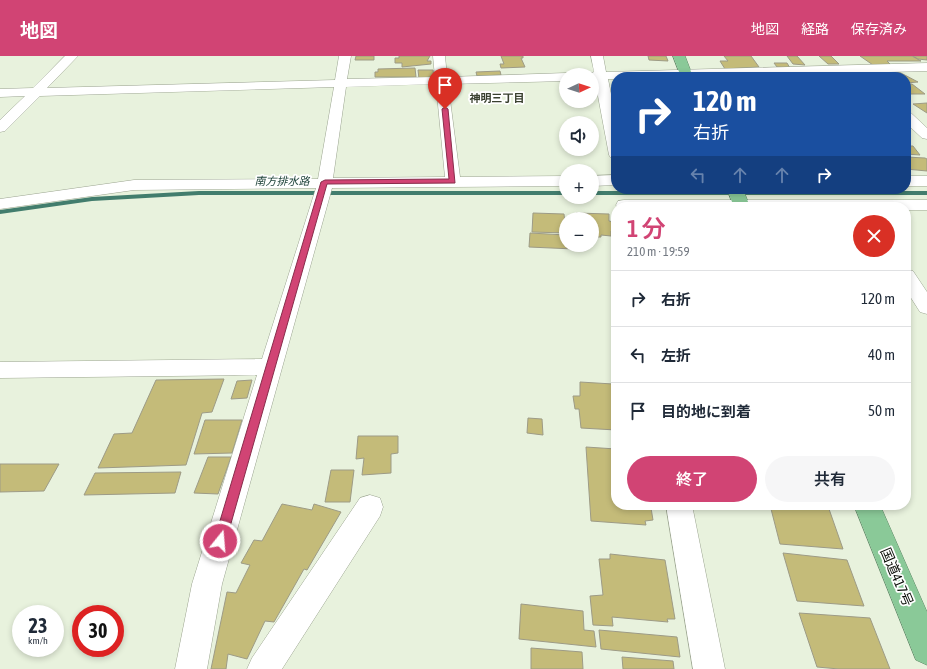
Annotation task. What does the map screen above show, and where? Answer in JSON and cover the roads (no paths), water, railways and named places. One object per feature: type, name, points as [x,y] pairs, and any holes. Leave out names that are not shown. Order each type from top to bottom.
[{"type":"highway","points":[[679,56],[686,72]]},
{"type":"highway","name":"国道417号","points":[[869,510],[927,649]]},
{"type":"street","points":[[0,128],[72,56]]},
{"type":"street","points":[[191,669],[207,584],[323,190],[345,56]]},
{"type":"street","points":[[439,56],[453,181]]},
{"type":"street","points":[[596,68],[597,56]]},
{"type":"street","points":[[841,56],[856,72]]},
{"type":"street","points":[[912,67],[927,78]]},
{"type":"street","points":[[737,72],[927,67]]},
{"type":"street","points":[[599,76],[611,76]]},
{"type":"street","points":[[0,93],[559,77]]},
{"type":"street","points":[[599,88],[611,135]]},
{"type":"street","points":[[911,121],[927,135]]},
{"type":"street","points":[[599,181],[611,180]]},
{"type":"street","points":[[0,204],[134,185],[323,190],[453,181],[559,181]]},
{"type":"street","points":[[911,181],[927,182]]},
{"type":"street","points":[[711,202],[764,202]]},
{"type":"street","points":[[911,205],[927,205]]},
{"type":"street","points":[[911,282],[927,307]]},
{"type":"street","points":[[0,370],[271,367]]},
{"type":"street","points":[[263,669],[370,507]]},
{"type":"street","points":[[680,510],[709,669]]},
{"type":"waterway","name":"南方排水路","points":[[0,212],[92,199],[199,193],[559,193]]},
{"type":"waterway","name":"南方排水路","points":[[599,193],[611,193]]},
{"type":"waterway","name":"南方排水路","points":[[911,193],[927,193]]},
{"type":"district","name":"神明三丁目","points":[[497,98]]}]
